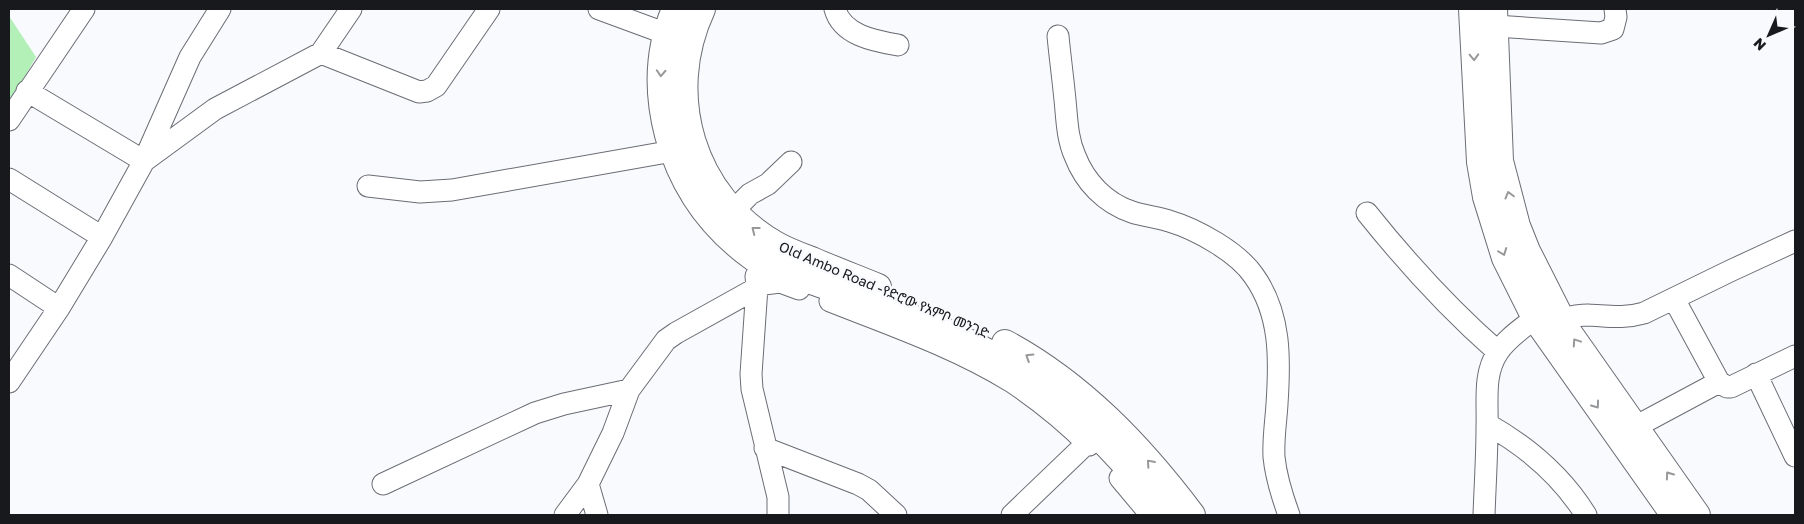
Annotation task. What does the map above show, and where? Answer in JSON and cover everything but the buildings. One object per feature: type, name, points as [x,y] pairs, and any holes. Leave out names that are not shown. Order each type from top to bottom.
[{"type":"main road","name":"Old Ambo Road -የድሮው የአምቦ መንገድ","points":[[676,9],[662,55],[661,93],[663,116],[673,151],[692,193],[750,226],[776,245],[948,314],[1010,345],[1052,371],[1113,423],[1150,463],[1169,509]]},
{"type":"main road","name":"Old Ambo Road -የድሮው የአምቦ መንገድ","points":[[702,9],[686,53],[684,94],[693,144],[723,211],[723,233],[758,261],[938,328],[1002,361],[1044,389],[1081,419],[1169,509]]},
{"type":"main road","points":[[1472,9],[1490,162],[1527,251],[1548,318],[1674,515]]},
{"type":"main road","points":[[1490,162],[1495,17]]},
{"type":"main road","points":[[1548,318],[1635,427],[1697,515]]},
{"type":"street","points":[[9,120],[84,9]]},
{"type":"street","points":[[9,382],[59,308],[102,238],[144,161],[190,57],[220,9]]},
{"type":"street","points":[[144,161],[214,108],[321,53],[351,9]]},
{"type":"street","points":[[321,53],[419,92],[427,91],[436,86],[489,9]]},
{"type":"street","points":[[599,9],[667,34]]},
{"type":"street","points":[[835,9],[845,26],[868,40],[898,46]]},
{"type":"street","points":[[1495,17],[1601,33],[1613,29],[1616,17],[1615,9]]},
{"type":"street","points":[[1058,36],[1068,130],[1074,155],[1093,187],[1102,196],[1119,207],[1170,221],[1193,230],[1223,248],[1254,275],[1265,297],[1274,320],[1278,340],[1279,366],[1274,457],[1281,493],[1289,515]]},
{"type":"street","points":[[27,91],[144,161]]},
{"type":"street","points":[[368,186],[420,192],[452,190],[673,151]]},
{"type":"street","points":[[723,211],[778,176],[791,162]]},
{"type":"street","points":[[9,179],[102,238]]},
{"type":"street","points":[[1367,213],[1395,248],[1456,314],[1498,352]]},
{"type":"street","points":[[1484,515],[1488,378],[1493,361],[1503,345],[1548,318],[1587,315],[1614,318],[1644,313],[1795,241]]},
{"type":"street","points":[[758,261],[780,282]]},
{"type":"street","points":[[758,261],[751,374],[752,389],[778,497],[778,515]]},
{"type":"street","points":[[9,275],[59,308]]},
{"type":"street","points":[[565,515],[588,484],[613,434],[629,390],[666,340],[676,332],[757,288],[772,282],[780,282],[883,322],[980,364],[1013,383],[1045,406],[1087,443],[1132,491],[1169,509]]},
{"type":"street","points":[[1674,299],[1719,382],[1727,387],[1731,387],[1795,356]]},
{"type":"street","points":[[1756,374],[1795,456]]},
{"type":"street","points":[[1635,427],[1719,382]]},
{"type":"street","points":[[383,484],[535,412],[629,390]]},
{"type":"street","points":[[1488,424],[1524,446],[1550,469],[1566,486],[1586,515]]},
{"type":"street","points":[[1012,515],[1087,443]]},
{"type":"street","points":[[765,448],[858,484],[869,490],[896,515]]},
{"type":"street","points":[[588,484],[597,515]]},
{"type":"green space","points":[[9,16],[36,57],[9,104]]}]
